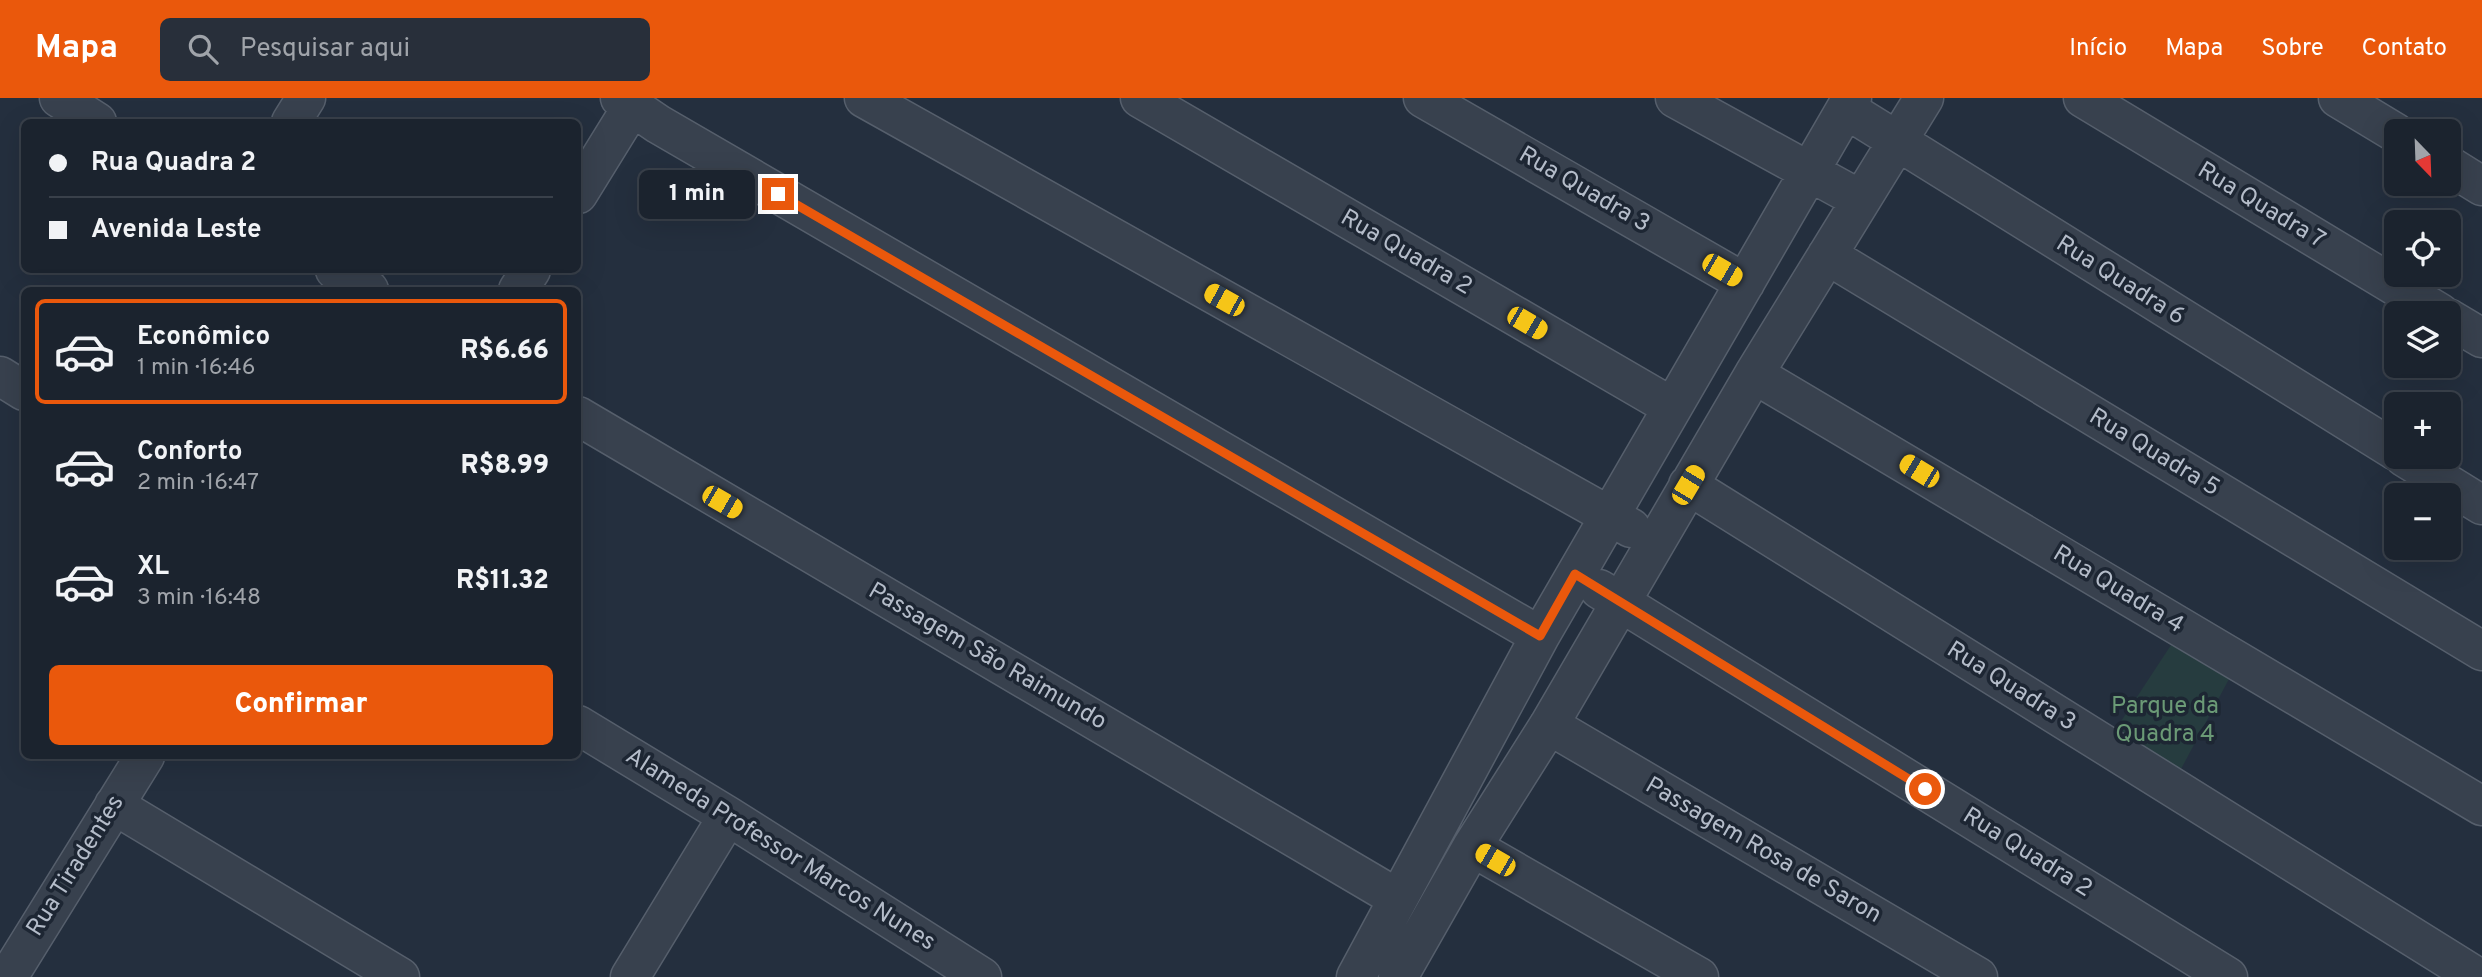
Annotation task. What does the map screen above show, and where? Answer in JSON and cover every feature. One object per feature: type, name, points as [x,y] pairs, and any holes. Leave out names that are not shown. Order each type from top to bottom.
[{"type":"street","points":[[58,98],[92,119]]},
{"type":"street","points":[[293,119],[306,98]]},
{"type":"street","points":[[864,98],[1656,541]]},
{"type":"street","name":"Rua Quadra 2","points":[[1140,98],[1672,407]]},
{"type":"street","name":"Rua Quadra 3","points":[[1423,98],[1745,283]]},
{"type":"street","points":[[1675,98],[1861,200]]},
{"type":"street","points":[[1398,977],[1472,847],[1549,725],[1754,374],[1924,98]]},
{"type":"street","name":"Rua Quadra 7","points":[[2082,98],[2420,301]]},
{"type":"street","points":[[2338,98],[2384,126]]},
{"type":"street","points":[[1356,977],[1575,574],[1849,104]]},
{"type":"street","name":"Rua Quadra 6","points":[[1849,104],[1896,142],[2384,444]]},
{"type":"street","points":[[581,190],[646,106],[1540,636]]},
{"type":"street","points":[[2461,173],[2482,186]]},
{"type":"street","name":"Rua Quadra 5","points":[[1827,255],[2482,650]]},
{"type":"street","points":[[340,273],[364,287]]},
{"type":"street","points":[[2461,326],[2482,338]]},
{"type":"street","name":"Rua Quadra 4","points":[[1754,374],[2482,806]]},
{"type":"street","points":[[0,376],[21,389]]},
{"type":"street","name":"Passagem São Raimundo","points":[[581,418],[1398,898]]},
{"type":"street","points":[[2424,469],[2482,505]]},
{"type":"street","name":"Rua Quadra 3","points":[[1688,485],[2477,977]]},
{"type":"street","name":"Rua Quadra 2","points":[[1575,574],[2228,977]]},
{"type":"street","name":"Passagem Rosa de Saron","points":[[1549,725],[1978,977]]},
{"type":"street","name":"Alameda Professor Marcos Nunes","points":[[581,727],[728,816],[982,977]]},
{"type":"street","name":"Rua Tiradentes","points":[[8,977],[143,759]]},
{"type":"street","points":[[114,805],[400,977]]},
{"type":"street","points":[[630,977],[728,816]]},
{"type":"street","points":[[1472,847],[1699,977]]},
{"type":"green space","name":"Parque da Quadra 4","points":[[2171,645],[2229,679],[2180,771],[2112,735]]},
{"type":"route","points":[[778,194],[1540,636],[1575,574],[1925,789]]}]
